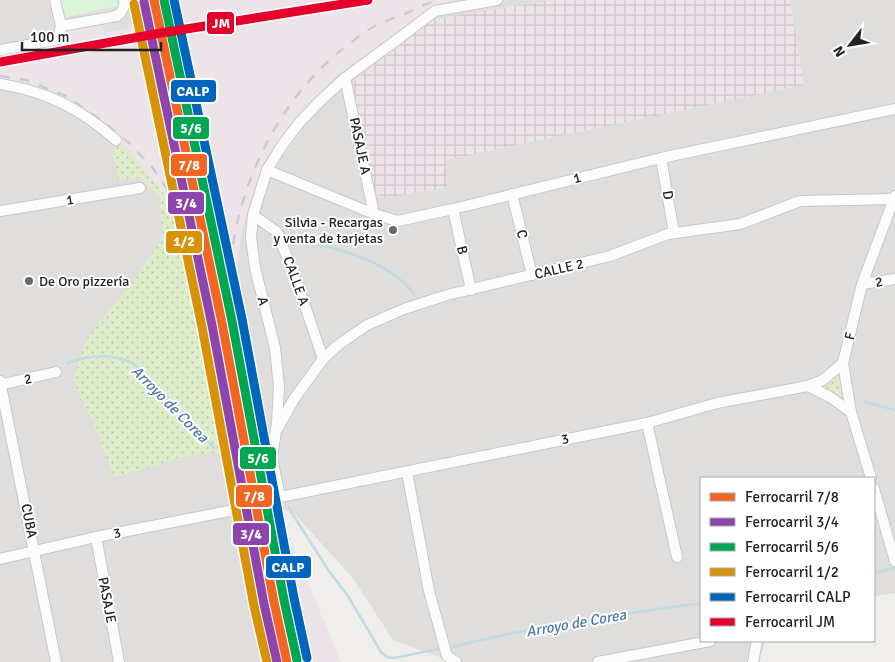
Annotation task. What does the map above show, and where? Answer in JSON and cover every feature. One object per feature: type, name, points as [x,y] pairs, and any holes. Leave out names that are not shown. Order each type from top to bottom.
[{"type":"street","points":[[0,50],[55,40],[59,37],[60,26],[55,0]]},
{"type":"street","points":[[60,26],[117,16],[121,12],[124,0]]},
{"type":"street","name":"A","points":[[280,498],[272,458],[279,387],[275,348],[255,268],[252,237],[253,215],[267,170],[281,147],[299,124],[345,78],[435,12],[497,0]]},
{"type":"street","name":"PASAJE A","points":[[345,78],[374,214]]},
{"type":"street","points":[[0,84],[56,99],[84,115],[116,140]]},
{"type":"street","name":"1","points":[[267,170],[374,214],[398,221],[661,158],[895,109]]},
{"type":"street","name":"D","points":[[661,158],[674,233]]},
{"type":"street","name":"1","points":[[0,212],[140,188]]},
{"type":"street","name":"C","points":[[512,194],[532,275]]},
{"type":"street","name":"CALLE 2","points":[[275,433],[294,399],[323,359],[338,345],[367,325],[404,309],[435,298],[610,256],[674,233],[740,224],[800,201],[894,198]]},
{"type":"street","name":"F","points":[[871,477],[851,412],[843,363],[862,284],[894,198]]},
{"type":"street","name":"B","points":[[453,209],[471,290]]},
{"type":"street","name":"CALLE A","points":[[253,215],[277,232],[297,282],[323,359]]},
{"type":"street","name":"2","points":[[862,284],[895,279]]},
{"type":"street","name":"3","points":[[280,498],[647,422],[717,403],[808,386],[823,380],[843,363]]},
{"type":"street","name":"2","points":[[0,384],[56,372]]},
{"type":"street","name":"CUBA","points":[[0,384],[56,662]]},
{"type":"street","points":[[808,386],[830,397],[851,412]]},
{"type":"street","points":[[647,422],[677,557]]},
{"type":"street","points":[[407,472],[430,591],[447,656],[456,662]]},
{"type":"street","points":[[875,492],[894,558]]},
{"type":"street","name":"3","points":[[0,558],[234,510],[239,513],[243,526],[273,662]]},
{"type":"street","name":"PASAJE","points":[[96,538],[119,662]]},
{"type":"street","points":[[598,662],[705,642]]},
{"type":"street","points":[[753,662],[757,642]]},
{"type":"shaded area","points":[[0,0],[895,0],[895,593],[875,596],[875,477],[700,477],[700,642],[760,642],[756,662],[453,662],[393,640],[352,577],[291,510],[252,518],[280,662],[0,662]]},
{"type":"shaded area","points":[[124,0],[141,0],[146,24],[104,33],[101,19],[117,16]]},
{"type":"shaded area","points":[[128,0],[466,0],[433,7],[337,75],[295,118],[263,163],[241,233],[235,295],[276,495],[296,554],[341,662],[280,662],[212,317],[192,255],[166,197],[129,150],[84,113],[57,97],[28,84],[0,81],[0,56],[53,45],[63,32],[123,18]]},
{"type":"shaded area","points":[[553,0],[790,0],[804,85],[445,160],[448,187],[385,198],[376,193],[352,93],[355,80],[435,19]]},
{"type":"green space","points":[[58,0],[117,0],[118,6],[62,18]]},
{"type":"green space","points":[[116,140],[129,150],[166,197],[192,255],[240,441],[243,489],[235,497],[221,452],[188,456],[114,477],[96,430],[73,380],[87,337],[126,290],[163,238],[159,197],[140,177],[118,180],[113,155]]},
{"type":"green space","points":[[837,379],[840,381],[844,397],[843,401],[826,389],[828,382]]},
{"type":"waterway","points":[[316,244],[356,255],[382,267],[405,284],[414,294]]},
{"type":"waterway","name":"Arroyo de Corea","points":[[67,363],[84,358],[102,356],[119,358],[135,365],[214,448]]},
{"type":"waterway","points":[[865,402],[895,410]]},
{"type":"waterway","name":"Arroyo de Corea","points":[[288,507],[329,571],[348,596],[381,652],[387,657],[394,658],[438,649]]},
{"type":"waterway","points":[[875,573],[895,568]]},
{"type":"waterway","name":"Arroyo de Corea","points":[[452,647],[545,627],[700,603]]},
{"type":"waterway","points":[[758,662],[763,642]]},
{"type":"railway","points":[[170,0],[205,169],[232,334],[301,662]]},
{"type":"railway","points":[[229,284],[232,249],[239,215],[250,181],[264,148],[282,117],[302,89],[326,63],[369,29],[439,0]]},
{"type":"railway","points":[[0,76],[26,80],[66,96],[104,122],[129,143],[152,167],[185,215],[222,323]]},
{"type":"rail line","name":"7/8","points":[[154,0],[222,323],[287,662]]},
{"type":"rail line","name":"5/6","points":[[164,0],[232,321],[297,660]]},
{"type":"rail line","name":"CALP","points":[[174,0],[242,319],[307,658]]},
{"type":"rail line","name":"JM","points":[[0,62],[161,33],[368,0]]},
{"type":"rail line","name":"3/4","points":[[144,2],[212,325],[264,604],[277,662]]},
{"type":"rail line","name":"1/2","points":[[134,4],[202,327],[254,606],[267,662]]},
{"type":"place","name":"Silvia - Recargas y venta de tarjetas","points":[[393,230]]},
{"type":"place","name":"De Oro pizzería","points":[[29,281]]}]
